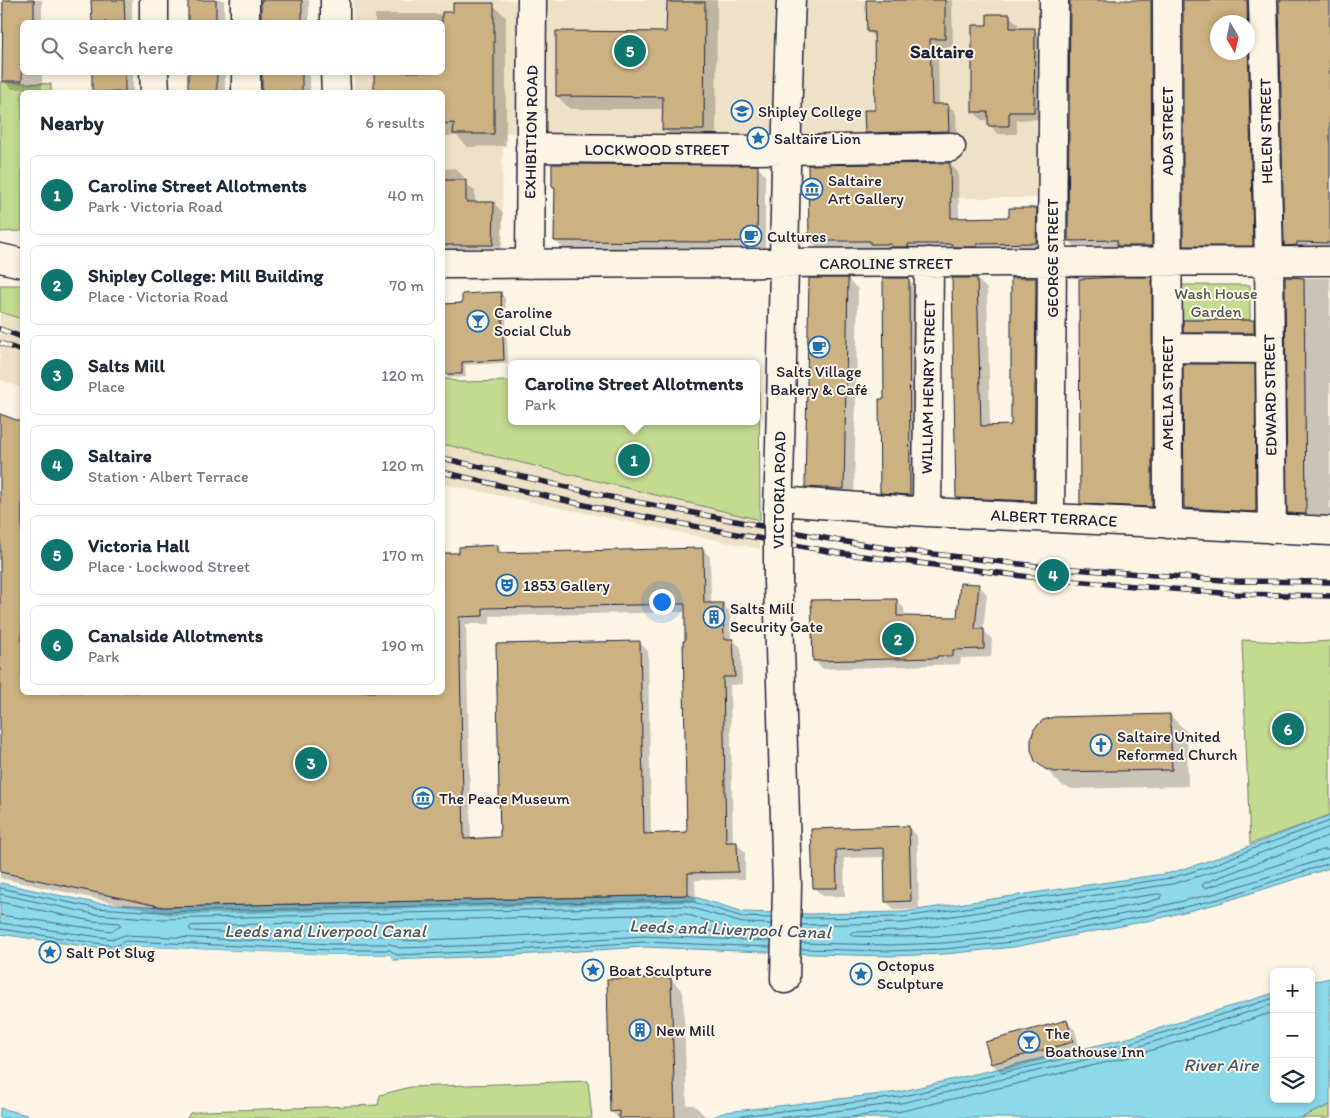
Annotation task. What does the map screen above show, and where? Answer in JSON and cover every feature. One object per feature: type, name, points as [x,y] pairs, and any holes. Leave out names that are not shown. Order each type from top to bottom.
[{"type":"street","points":[[154,0],[154,20]]},
{"type":"street","points":[[245,0],[245,20]]},
{"type":"street","points":[[335,0],[335,20]]},
{"type":"street","name":"EXHIBITION ROAD","points":[[530,264],[532,0]]},
{"type":"street","name":"VICTORIA ROAD","points":[[785,974],[786,885],[778,580],[778,506],[785,150],[791,0]]},
{"type":"street","name":"GEORGE STREET","points":[[1050,517],[1054,0]]},
{"type":"street","name":"ADA STREET","points":[[1167,0],[1167,262]]},
{"type":"street","name":"HELEN STREET","points":[[1263,0],[1269,261]]},
{"type":"street","points":[[154,75],[154,90]]},
{"type":"street","points":[[246,75],[246,90]]},
{"type":"street","points":[[335,75],[336,90]]},
{"type":"street","name":"LOCKWOOD STREET","points":[[530,148],[785,150],[951,146]]},
{"type":"street","points":[[0,258],[20,263]]},
{"type":"street","name":"EDWARD STREET","points":[[1269,261],[1272,529]]},
{"type":"street","name":"CAROLINE STREET","points":[[445,264],[1330,261]]},
{"type":"street","name":"WILLIAM HENRY STREET","points":[[927,512],[929,262]]},
{"type":"street","name":"AMELIA STREET","points":[[1167,262],[1168,524]]},
{"type":"street","points":[[1167,348],[1270,349]]},
{"type":"street","name":"ALBERT TERRACE","points":[[778,506],[1330,531]]},
{"type":"shaded area","name":"Shipley College","points":[[353,0],[1042,0],[1041,198],[951,198],[951,136],[505,133],[502,163],[503,245],[445,245],[445,90],[354,90],[354,75],[445,75],[445,20],[353,20]]},
{"type":"shaded area","points":[[0,312],[20,318],[20,387],[0,380]]},
{"type":"shaded area","points":[[445,444],[760,520],[760,549],[445,484]]},
{"type":"green space","points":[[0,82],[51,84],[51,90],[20,90],[20,231],[0,232]]},
{"type":"green space","points":[[0,285],[20,285],[20,318],[0,312]]},
{"type":"green space","name":"Wash House Garden","points":[[1182,285],[1250,285],[1250,320],[1182,320]]},
{"type":"green space","points":[[445,378],[459,382],[508,381],[508,425],[759,425],[760,520],[445,444]]},
{"type":"green space","points":[[1242,640],[1302,643],[1330,641],[1330,815],[1250,844]]},
{"type":"green space","points":[[588,1081],[592,1118],[187,1118],[190,1113],[205,1111],[378,1105],[380,1095],[410,1087]]},
{"type":"green space","points":[[1330,1105],[1330,1118],[1300,1118]]},
{"type":"water","name":"Leeds and Liverpool Canal","points":[[1330,815],[1330,868],[1220,903],[1152,920],[1014,947],[945,954],[890,956],[644,947],[393,960],[390,955],[332,955],[124,946],[119,951],[0,934],[0,883],[96,903],[162,907],[688,895],[744,912],[810,914],[903,912],[1170,873],[1231,853]]},
{"type":"water","name":"River Aire","points":[[1330,978],[1330,1105],[1300,1118],[710,1118],[726,1112],[899,1092],[1128,1038],[1270,994],[1270,1103],[1315,1103],[1315,981]]},
{"type":"water","points":[[0,1108],[38,1118],[0,1118]]},
{"type":"pier","points":[[124,946],[332,955],[390,955],[393,960],[390,960],[389,957],[332,958],[125,948],[119,951]]},
{"type":"building","points":[[3,0],[34,0],[34,20],[20,20],[20,75],[22,75],[22,81],[2,81]]},
{"type":"building","points":[[91,0],[124,0],[125,20],[92,20]]},
{"type":"building","points":[[188,0],[216,0],[216,20],[188,20]]},
{"type":"building","points":[[261,0],[302,0],[302,20],[261,20]]},
{"type":"building","points":[[866,0],[945,0],[945,39],[930,39],[932,104],[948,104],[949,131],[865,133],[864,110],[875,110],[874,32],[867,32]]},
{"type":"building","points":[[1070,0],[1151,0],[1152,246],[1117,246],[1117,240],[1068,241]]},
{"type":"building","points":[[1183,0],[1247,0],[1248,15],[1210,15],[1210,60],[1248,60],[1253,246],[1183,246]]},
{"type":"building","points":[[1279,0],[1330,0],[1330,243],[1297,242],[1297,245],[1284,246]]},
{"type":"building","points":[[667,2],[705,2],[704,130],[662,130],[663,97],[556,96],[556,31],[666,32]]},
{"type":"building","points":[[453,3],[494,3],[494,134],[453,134],[454,123],[445,124],[445,90],[374,90],[374,75],[445,75],[445,20],[442,20],[442,12],[453,12]]},
{"type":"building","points":[[987,14],[1010,14],[1010,28],[1035,28],[1034,112],[1009,112],[1009,126],[988,126],[988,112],[972,112],[972,25],[987,25]]},
{"type":"building","points":[[92,75],[125,75],[125,90],[92,90]]},
{"type":"building","points":[[188,75],[217,75],[217,90],[188,90]]},
{"type":"building","points":[[262,75],[302,75],[302,90],[262,90]]},
{"type":"building","points":[[950,163],[951,218],[1009,217],[1009,208],[1037,208],[1036,243],[977,244],[977,247],[952,247],[952,244],[908,244],[908,247],[891,247],[891,244],[870,244],[870,241],[809,241],[808,165]]},
{"type":"building","points":[[552,164],[758,165],[757,241],[554,241],[555,187],[552,187]]},
{"type":"building","points":[[445,180],[466,180],[466,202],[494,202],[493,245],[445,245]]},
{"type":"building","points":[[1152,277],[1152,507],[1080,504],[1079,279]]},
{"type":"building","points":[[1285,277],[1304,278],[1306,514],[1287,513]]},
{"type":"building","points":[[809,278],[848,278],[844,489],[805,487]]},
{"type":"building","points":[[883,278],[909,278],[910,495],[880,493],[879,399],[884,399]]},
{"type":"building","points":[[952,278],[977,278],[981,426],[1011,425],[1011,278],[1036,278],[1034,501],[956,498]]},
{"type":"building","points":[[501,292],[504,360],[462,362],[462,374],[445,374],[445,304],[462,303],[462,294]]},
{"type":"building","points":[[1183,320],[1254,320],[1254,333],[1183,333]]},
{"type":"building","points":[[1183,364],[1255,364],[1256,512],[1184,508]]},
{"type":"building","points":[[0,414],[20,421],[20,695],[445,695],[445,553],[459,553],[459,547],[498,545],[498,553],[703,548],[704,603],[723,603],[724,639],[733,639],[735,677],[723,677],[726,842],[737,842],[738,872],[688,873],[688,895],[163,907],[0,872]],"holes":[[[685,604],[685,641],[683,641],[687,832],[644,834],[640,641],[496,644],[500,837],[464,839],[459,617],[483,616],[483,608]]]},
{"type":"building","points":[[960,583],[979,584],[975,629],[984,629],[984,649],[953,650],[953,656],[937,656],[937,658],[813,661],[811,600],[897,599],[897,616],[957,617]]},
{"type":"building","name":"Saltaire United Reformed Church","points":[[1170,714],[1172,770],[1055,772],[1045,769],[1035,761],[1031,750],[1034,729],[1043,720],[1054,717]]},
{"type":"building","points":[[909,826],[911,901],[885,902],[884,848],[836,850],[837,888],[813,888],[811,829]]},
{"type":"building","name":"New Mill","points":[[671,978],[675,1118],[619,1118],[619,1111],[610,1112],[607,979]]},
{"type":"building","name":"The Boathouse Inn","points":[[1067,1020],[1073,1042],[991,1064],[985,1042]]},
{"type":"railway","points":[[0,329],[20,336]]},
{"type":"railway","points":[[0,343],[20,350]]},
{"type":"railway","points":[[445,459],[605,496],[840,541],[899,550],[1046,567],[1236,581],[1330,582]]},
{"type":"railway","points":[[445,473],[602,509],[838,553],[1047,579],[1235,594],[1330,596]]},
{"type":"place","name":"Victoria Hall","points":[[630,51]]},
{"type":"place","name":"Shipley College","points":[[742,111]]},
{"type":"place","name":"Saltaire Lion","points":[[758,138]]},
{"type":"place","name":"Saltaire Art Gallery","points":[[812,189]]},
{"type":"place","name":"Cultures","points":[[751,236]]},
{"type":"place","name":"Caroline Social Club","points":[[478,321]]},
{"type":"place","name":"Salts Village Bakery & Café","points":[[819,347]]},
{"type":"place","name":"Caroline Street Allotments","points":[[634,460]]},
{"type":"place","name":"Saltaire","points":[[1053,575]]},
{"type":"place","name":"1853 Gallery","points":[[507,585]]},
{"type":"place","name":"Salts Mill Security Gate","points":[[714,617]]},
{"type":"place","name":"Shipley College: Mill Building","points":[[898,639]]},
{"type":"place","name":"Canalside Allotments","points":[[1288,729]]},
{"type":"place","name":"Saltaire United Reformed Church","points":[[1101,745]]},
{"type":"place","name":"Salts Mill","points":[[311,763]]},
{"type":"place","name":"The Peace Museum","points":[[423,798]]},
{"type":"place","name":"Salt Pot Slug","points":[[50,952]]},
{"type":"place","name":"Boat Sculpture","points":[[593,970]]},
{"type":"place","name":"Octopus Sculpture","points":[[861,974]]},
{"type":"place","name":"New Mill","points":[[640,1030]]},
{"type":"place","name":"The Boathouse Inn","points":[[1029,1042]]},
{"type":"district","name":"Saltaire","points":[[942,51]]}]
